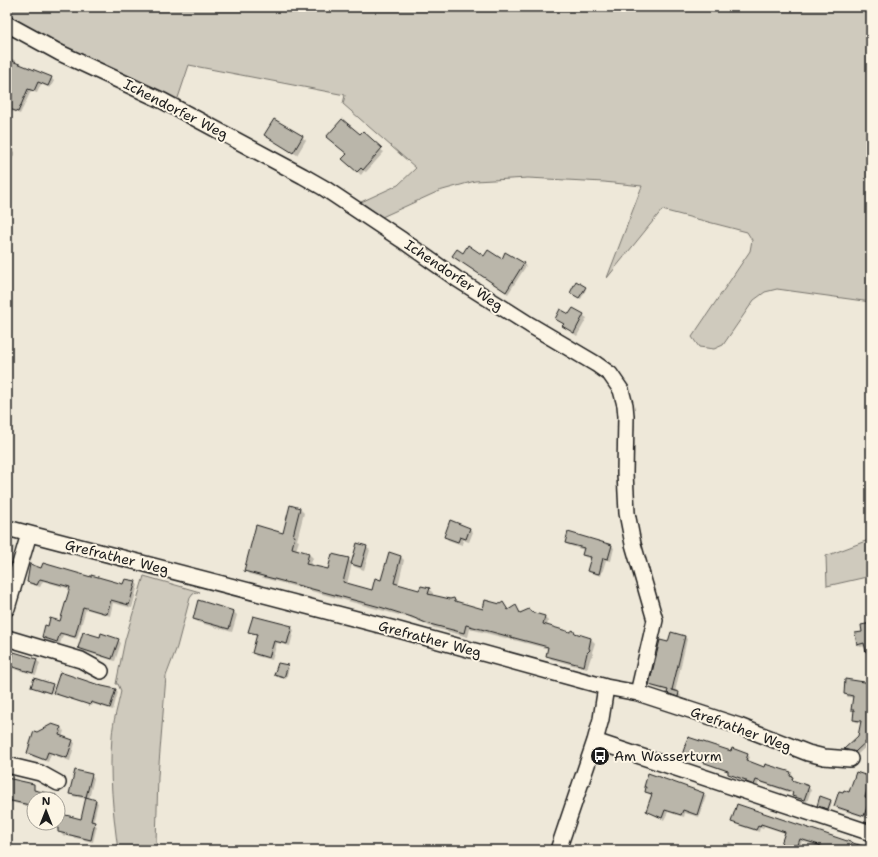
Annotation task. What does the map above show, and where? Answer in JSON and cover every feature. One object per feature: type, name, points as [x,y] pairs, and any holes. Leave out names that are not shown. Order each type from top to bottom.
[{"type":"street","name":"Ichendorfer Weg","points":[[7,24],[60,53],[163,101],[324,188],[402,240],[456,279],[610,374],[620,390],[625,405],[625,499],[628,525],[655,620],[638,693]]},
{"type":"street","name":"Grefrather Weg","points":[[7,528],[395,629],[606,686],[638,693],[739,726],[808,753],[824,757],[850,759]]},
{"type":"street","points":[[7,608],[30,534]]},
{"type":"street","points":[[7,638],[81,660],[101,671]]},
{"type":"street","points":[[558,850],[595,741],[606,686]]},
{"type":"street","points":[[595,741],[871,833]]},
{"type":"street","points":[[7,765],[40,773],[58,783]]},
{"type":"shaded area","points":[[7,7],[871,7],[871,302],[777,289],[765,292],[754,300],[723,345],[714,349],[699,347],[692,337],[750,251],[752,240],[747,232],[662,210],[607,278],[642,186],[604,182],[528,178],[475,181],[439,191],[382,217],[361,202],[398,185],[416,168],[343,104],[345,95],[189,65],[176,104],[7,16]]},
{"type":"shaded area","points":[[871,539],[871,576],[827,586],[826,556]]},
{"type":"shaded area","points":[[144,576],[200,592],[193,594],[190,598],[177,647],[166,676],[158,776],[156,842],[158,850],[118,850],[111,779],[111,750],[114,719],[121,691],[118,684],[116,684],[125,640]]},
{"type":"building","points":[[7,59],[52,77],[48,86],[38,82],[34,91],[28,89],[18,112],[7,108]]},
{"type":"building","points":[[274,119],[303,136],[293,153],[264,135]]},
{"type":"building","points":[[342,119],[360,134],[363,131],[382,148],[363,170],[361,168],[357,172],[342,159],[347,154],[326,137]]},
{"type":"building","points":[[468,245],[484,256],[488,250],[502,259],[505,252],[524,263],[506,292],[452,256],[457,249],[463,253]]},
{"type":"building","points":[[576,281],[586,287],[579,298],[570,293]]},
{"type":"building","points":[[573,308],[584,314],[574,333],[562,326],[564,324],[555,319],[560,309],[569,314]]},
{"type":"building","points":[[290,505],[300,508],[293,536],[295,536],[292,548],[309,553],[306,564],[328,569],[332,554],[349,558],[343,582],[372,590],[375,578],[381,580],[389,552],[401,556],[394,583],[419,590],[421,586],[430,588],[428,594],[450,599],[454,598],[455,601],[483,609],[485,600],[500,604],[503,602],[508,610],[516,605],[520,613],[529,609],[531,612],[545,616],[543,624],[570,632],[573,630],[575,633],[591,638],[590,650],[587,653],[584,666],[546,656],[548,647],[466,625],[464,633],[426,623],[380,607],[244,571],[256,525],[283,533]]},
{"type":"building","points":[[450,520],[470,528],[466,539],[460,537],[458,542],[444,537]]},
{"type":"building","points":[[568,532],[612,545],[608,559],[603,558],[599,574],[587,571],[591,557],[582,555],[584,548],[565,543]]},
{"type":"building","points":[[357,543],[367,546],[361,567],[351,564]]},
{"type":"building","points":[[43,563],[91,577],[91,575],[123,584],[125,579],[136,581],[129,605],[111,600],[107,614],[83,607],[75,637],[60,633],[57,642],[42,637],[45,625],[48,626],[50,618],[60,621],[70,587],[40,579],[37,585],[27,582],[30,564],[41,568]]},
{"type":"building","points":[[198,600],[234,611],[229,629],[193,619]]},
{"type":"building","points":[[253,616],[292,626],[287,644],[274,641],[269,658],[252,653],[257,634],[248,632]]},
{"type":"building","points":[[871,623],[871,652],[866,652],[864,643],[857,645],[855,633],[862,632],[861,625]]},
{"type":"building","points":[[83,632],[100,637],[101,633],[119,639],[112,659],[78,648]]},
{"type":"building","points":[[671,632],[685,636],[672,690],[679,692],[678,697],[667,693],[668,690],[649,685],[660,640],[668,642]]},
{"type":"building","points":[[14,652],[37,659],[33,673],[10,666]]},
{"type":"building","points":[[278,663],[288,665],[284,678],[274,675]]},
{"type":"building","points":[[60,672],[116,689],[110,708],[91,702],[90,705],[53,693]]},
{"type":"building","points":[[34,678],[53,684],[50,693],[31,687]]},
{"type":"building","points":[[845,679],[871,683],[871,737],[855,752],[844,749],[858,736],[861,721],[853,720],[854,710],[851,710],[853,696],[844,694]]},
{"type":"building","points":[[52,724],[61,727],[59,735],[73,740],[67,758],[48,752],[45,760],[27,753],[34,731],[37,732]]},
{"type":"building","points":[[688,737],[731,751],[732,748],[748,754],[746,760],[764,767],[765,764],[791,772],[790,776],[793,777],[792,780],[809,786],[804,800],[792,796],[793,792],[756,780],[754,785],[746,782],[746,780],[728,774],[728,771],[682,755]]},
{"type":"building","points":[[75,770],[92,774],[86,797],[69,794]]},
{"type":"building","points":[[856,772],[871,777],[865,797],[870,798],[864,816],[834,806],[839,791],[843,792],[844,790],[849,792]]},
{"type":"building","points":[[648,773],[704,793],[697,815],[683,810],[681,815],[665,810],[662,818],[646,811],[652,794],[645,792],[646,787],[644,787]]},
{"type":"building","points":[[7,778],[34,784],[34,790],[38,791],[26,791],[26,804],[7,800]]},
{"type":"building","points":[[820,796],[831,800],[828,809],[817,806]]},
{"type":"building","points":[[86,797],[96,800],[91,821],[95,822],[91,840],[58,832],[66,831],[66,815],[81,819]]},
{"type":"building","points":[[737,804],[868,848],[868,850],[821,850],[822,847],[819,845],[800,839],[796,850],[779,850],[785,832],[761,824],[756,830],[731,822]]},
{"type":"place","name":"Am Wasserturm","points":[[600,756]]}]
